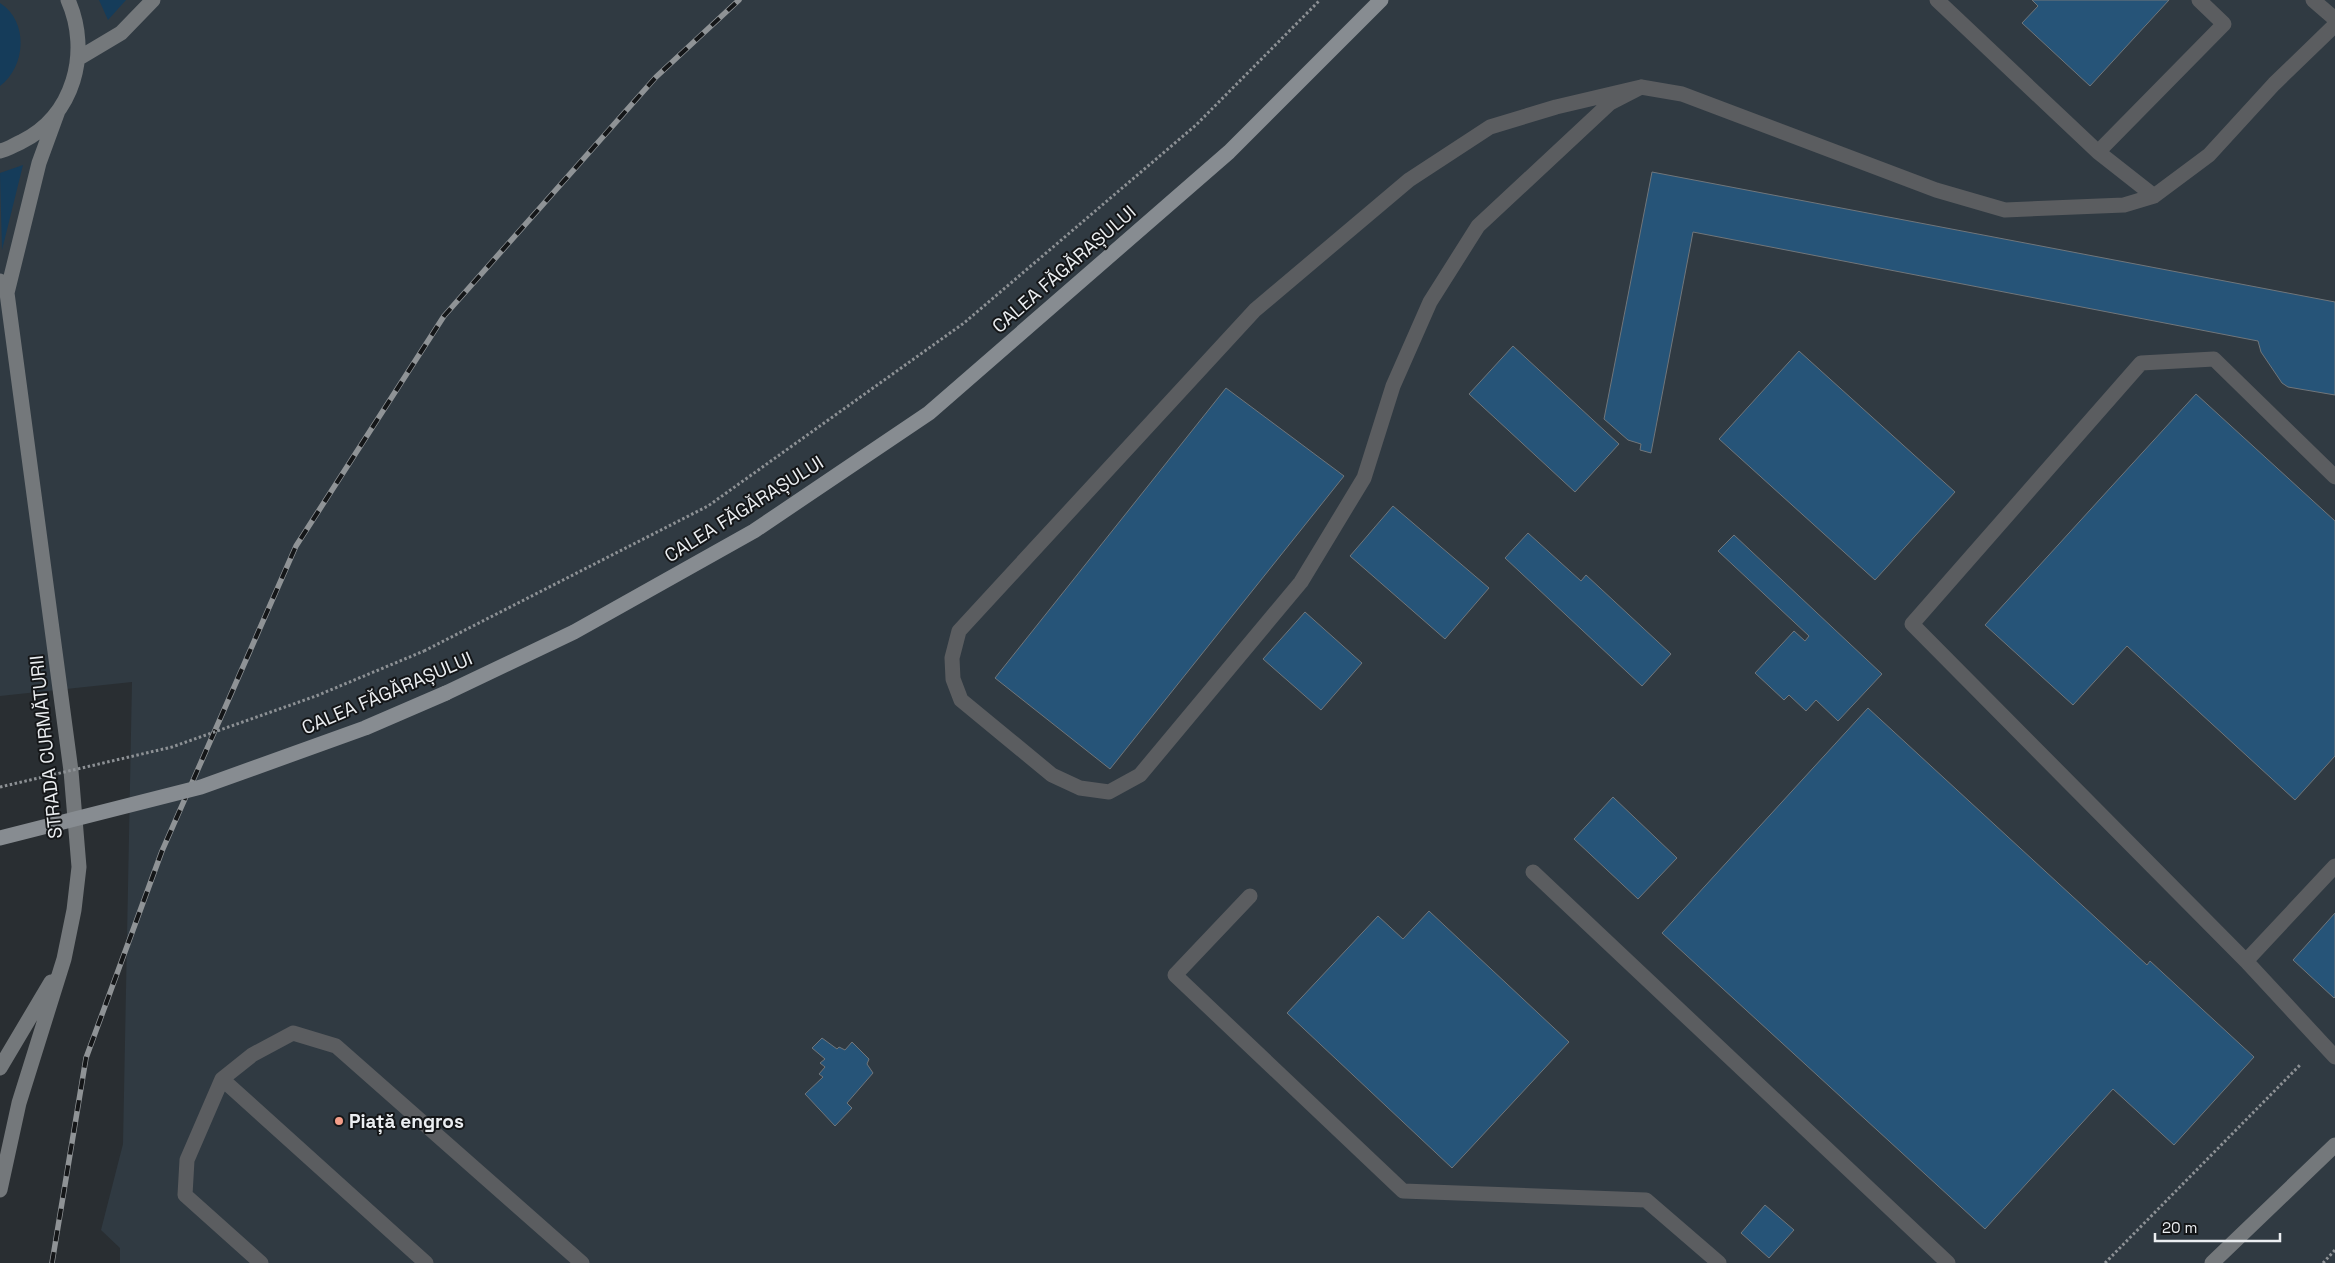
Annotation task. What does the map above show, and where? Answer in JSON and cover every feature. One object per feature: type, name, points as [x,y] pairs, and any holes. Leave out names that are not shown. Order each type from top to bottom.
[{"type":"main road","points":[[0,151],[34,135],[58,111],[72,86],[79,58],[78,29],[68,0]]},
{"type":"main road","points":[[79,58],[121,33],[153,0]]},
{"type":"main road","name":"CALEA FĂGĂRAȘULUI","points":[[0,838],[201,787],[364,728],[446,693],[574,632],[754,531],[929,413],[1229,152],[1381,0]]},
{"type":"main road","name":"STRADA CURMĂTURII","points":[[0,1190],[19,1104],[64,959],[74,910],[79,866],[72,781],[26,425],[3,287],[39,163],[58,111]]},
{"type":"main road","points":[[0,1068],[64,959]]},
{"type":"main road","points":[[2212,1263],[2335,1145]]},
{"type":"lane","points":[[1937,0],[2098,152],[2154,196]]},
{"type":"lane","points":[[2098,152],[2224,24],[2199,0]]},
{"type":"lane","points":[[2313,0],[2335,19]]},
{"type":"lane","points":[[1641,87],[1610,103],[1478,226],[1430,302],[1393,386],[1364,478],[1306,574],[1140,775],[1110,792],[1080,788],[1052,775],[960,700],[953,679],[952,658],[959,631],[1254,310],[1409,180],[1490,127],[1556,107],[1641,87],[1682,94],[1936,190],[2005,210],[2124,205],[2154,196],[2209,155],[2274,84],[2335,25]]},
{"type":"lane","points":[[2335,477],[2214,359],[2141,363],[1912,624],[2246,961],[2335,1057]]},
{"type":"lane","points":[[2246,961],[2335,866]]},
{"type":"lane","points":[[1533,872],[1948,1263]]},
{"type":"lane","points":[[1250,896],[1175,975],[1403,1191],[1646,1200],[1719,1263]]},
{"type":"lane","points":[[261,1263],[185,1195],[187,1160],[222,1079],[252,1055],[293,1033],[336,1046],[582,1263]]},
{"type":"lane","points":[[222,1079],[426,1263]]},
{"type":"path","points":[[0,787],[172,747],[316,696],[424,651],[708,506],[964,323],[1196,125],[1320,0]]},
{"type":"path","points":[[2105,1263],[2322,1043]]},
{"type":"path","points":[[2323,1263],[2335,1250]]},
{"type":"shaded area","points":[[0,0],[2335,0],[2335,1263],[120,1263],[120,1248],[101,1230],[123,1144],[132,682],[0,696]]},
{"type":"shaded area","points":[[99,0],[126,0],[108,20]]},
{"type":"shaded area","points":[[0,3],[16,21],[20,32],[21,44],[15,68],[9,78],[0,86]]},
{"type":"shaded area","points":[[23,165],[2,250],[0,173]]},
{"type":"building","points":[[2032,0],[2169,0],[2090,86],[2022,23],[2038,6]]},
{"type":"building","points":[[1652,172],[2335,302],[2335,395],[2288,387],[2282,383],[2261,352],[2258,341],[1693,232],[1651,453],[1640,450],[1641,444],[1628,440],[1604,419]]},
{"type":"building","points":[[1513,346],[1619,444],[1575,492],[1469,394]]},
{"type":"building","points":[[1799,351],[1955,492],[1875,580],[1719,439]]},
{"type":"building","points":[[1226,388],[1344,476],[1110,769],[995,678]]},
{"type":"building","points":[[2196,394],[2335,521],[2335,756],[2295,800],[2127,646],[2073,705],[1985,625]]},
{"type":"building","points":[[1393,506],[1489,588],[1445,639],[1350,556]]},
{"type":"building","points":[[1528,533],[1581,581],[1586,575],[1671,654],[1642,686],[1505,558]]},
{"type":"building","points":[[1734,535],[1882,674],[1838,721],[1816,700],[1806,711],[1789,695],[1784,700],[1755,673],[1794,631],[1805,641],[1809,636],[1718,551]]},
{"type":"building","points":[[1305,612],[1362,663],[1321,710],[1263,659]]},
{"type":"building","points":[[1868,708],[2147,965],[2150,961],[2254,1057],[2174,1145],[2113,1089],[1985,1229],[1662,933]]},
{"type":"building","points":[[1613,797],[1677,858],[1638,899],[1574,839]]},
{"type":"building","points":[[1429,911],[1569,1042],[1452,1168],[1287,1013],[1378,916],[1403,939]]},
{"type":"building","points":[[2335,913],[2335,997],[2334,998],[2293,960]]},
{"type":"building","points":[[822,1038],[837,1049],[839,1047],[845,1050],[852,1042],[869,1059],[867,1064],[873,1073],[847,1103],[852,1108],[835,1126],[805,1094],[823,1077],[819,1074],[825,1067],[820,1063],[825,1059],[812,1048]]},
{"type":"building","points":[[1765,1205],[1794,1230],[1769,1258],[1741,1233]]},
{"type":"railway","points":[[52,1263],[86,1058],[162,851],[296,546],[444,316],[656,77],[739,0]]},
{"type":"place","name":"Piață engros","points":[[339,1121]]}]
